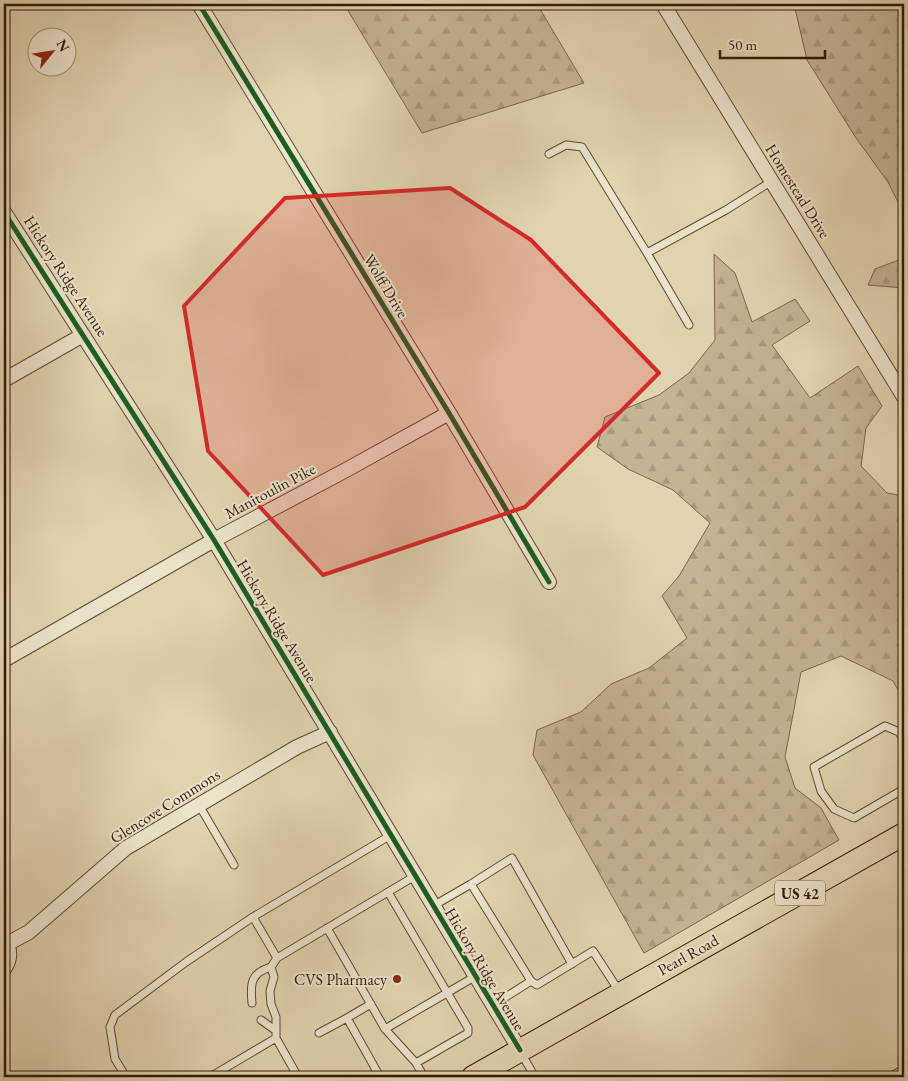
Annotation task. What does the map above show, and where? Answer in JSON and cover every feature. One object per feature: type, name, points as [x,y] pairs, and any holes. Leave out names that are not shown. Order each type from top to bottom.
[{"type":"main road","name":"Pearl Road","points":[[473,1077],[904,834]]},
{"type":"street","name":"Wolff Drive","points":[[199,4],[550,582]]},
{"type":"street","name":"Homestead Drive","points":[[663,4],[904,397]]},
{"type":"street","name":"Hickory Ridge Avenue","points":[[4,212],[214,540],[520,1050]]},
{"type":"street","points":[[4,380],[83,335]]},
{"type":"street","name":"Manitoulin Pike","points":[[4,660],[214,540],[449,413]]},
{"type":"street","name":"Glencove Commons","points":[[4,969],[9,958],[5,942],[29,932],[126,848],[298,747],[330,732]]},
{"type":"lane","points":[[548,154],[566,145],[582,147],[690,325]]},
{"type":"lane","points":[[647,253],[726,210],[772,181]]},
{"type":"lane","points":[[904,741],[899,732],[886,726],[814,767],[821,792],[834,809],[854,818],[904,789]]},
{"type":"lane","points":[[199,805],[234,865]]},
{"type":"lane","points":[[126,1077],[115,1059],[110,1028],[115,1015],[186,962],[253,917],[391,835]]},
{"type":"lane","points":[[433,906],[512,858],[572,964]]},
{"type":"lane","points":[[252,1003],[251,990],[253,980],[260,970],[271,967],[277,958],[415,876]]},
{"type":"lane","points":[[471,884],[531,981],[537,985],[593,951],[620,994]]},
{"type":"lane","points":[[388,892],[468,1028],[468,1032],[416,1064]]},
{"type":"lane","points":[[253,917],[277,958]]},
{"type":"lane","points":[[327,928],[385,1029],[416,1064],[424,1077]]},
{"type":"lane","points":[[271,967],[274,977],[270,991],[271,1004],[277,1024],[276,1034]]},
{"type":"lane","points":[[385,1029],[476,976]]},
{"type":"lane","points":[[493,1006],[531,981]]},
{"type":"lane","points":[[319,1033],[371,1004]]},
{"type":"lane","points":[[347,1018],[380,1077]]},
{"type":"lane","points":[[262,1020],[276,1034],[298,1077]]},
{"type":"lane","points":[[210,1077],[276,1034]]},
{"type":"lane","points":[[520,1050],[535,1077]]},
{"type":"lane","points":[[890,1077],[904,1069]]},
{"type":"highlighted area","points":[[450,188],[531,240],[659,373],[525,507],[323,575],[208,451],[184,306],[285,198]]},
{"type":"green space","points":[[344,4],[537,4],[584,83],[422,133]]},
{"type":"green space","points":[[794,4],[904,4],[904,214],[888,182],[856,138],[807,60]]},
{"type":"green space","points":[[714,254],[735,273],[752,322],[795,299],[810,321],[772,345],[810,398],[858,366],[882,406],[866,428],[861,466],[887,493],[904,496],[904,700],[893,681],[841,656],[801,672],[785,757],[795,788],[821,808],[839,840],[644,953],[533,755],[537,730],[581,712],[611,684],[649,668],[687,638],[662,596],[679,576],[710,523],[673,490],[628,469],[597,447],[605,417],[659,395],[689,373],[715,340]]},
{"type":"green space","points":[[904,258],[904,288],[868,285],[875,269]]},
{"type":"cycle path","points":[[199,4],[449,413],[549,582]]},
{"type":"cycle path","points":[[4,212],[214,540],[520,1050]]},
{"type":"place","name":"CVS Pharmacy","points":[[397,979]]}]
